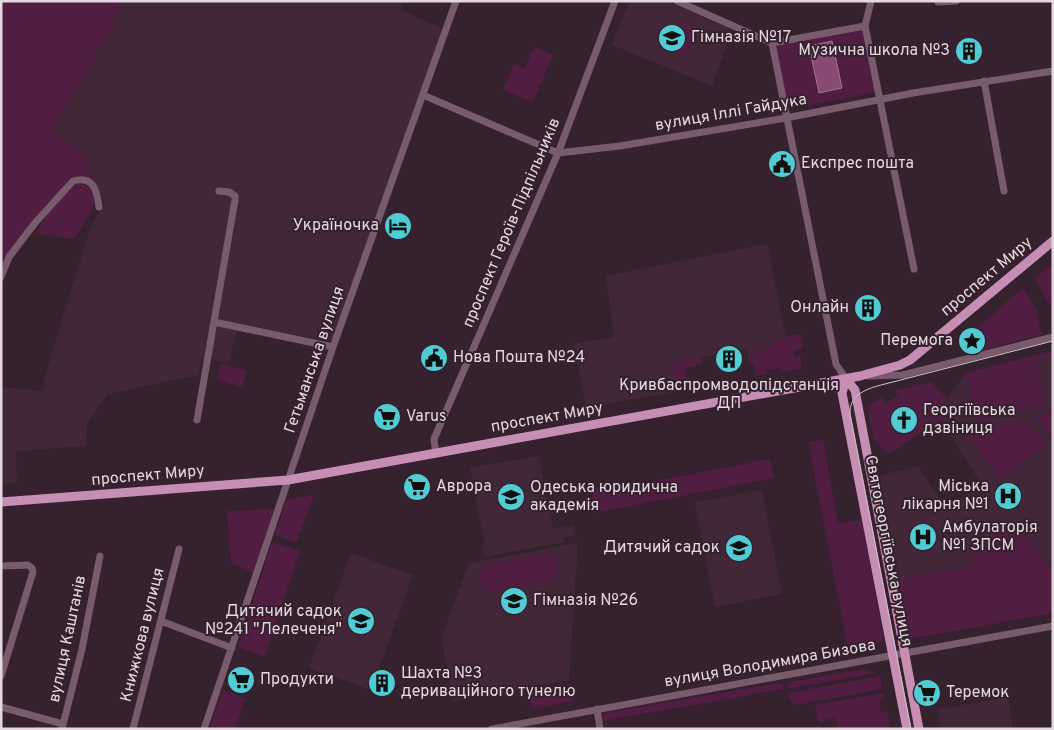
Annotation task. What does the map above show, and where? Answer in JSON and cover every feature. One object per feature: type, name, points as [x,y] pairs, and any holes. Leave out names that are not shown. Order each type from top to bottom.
[{"type":"main road","name":"проспект Миру","points":[[1,502],[288,480],[860,376],[900,365],[910,360],[1053,241]]},
{"type":"main road","name":"Святогеоргіївська вулиця","points":[[846,379],[855,390],[919,729]]},
{"type":"main road","name":"Святогеоргіївська вулиця","points":[[846,379],[842,393],[907,729]]},
{"type":"street","name":"Гетьманська вулиця","points":[[204,729],[333,347],[456,1]]},
{"type":"street","name":"проспект Героїв-Підпільників","points":[[436,454],[434,439],[558,153],[615,1]]},
{"type":"street","points":[[677,1],[772,43],[865,26]]},
{"type":"street","points":[[871,1],[865,26],[914,269]]},
{"type":"street","points":[[938,2],[956,1]]},
{"type":"street","name":"Святогеоргіївська вулиця","points":[[772,43],[836,364],[846,379]]},
{"type":"street","name":"вулиця Іллі Гайдука","points":[[423,95],[558,153],[620,146],[1053,70]]},
{"type":"street","points":[[984,81],[1004,191]]},
{"type":"street","points":[[1,276],[9,257],[35,223],[73,181],[82,178],[87,179],[93,185],[99,207]]},
{"type":"street","points":[[197,420],[235,200],[235,196],[229,192],[219,191]]},
{"type":"street","points":[[214,322],[333,347]]},
{"type":"street","points":[[860,376],[903,375],[1053,337]]},
{"type":"street","name":"Книжкова вулиця","points":[[133,729],[179,549]]},
{"type":"street","name":"вулиця Каштанів","points":[[63,726],[82,649],[100,556]]},
{"type":"street","points":[[1,566],[28,565],[32,568],[33,572],[1,676]]},
{"type":"street","points":[[161,621],[232,648]]},
{"type":"street","name":"вулиця Володимира Бизова","points":[[495,728],[1053,626]]},
{"type":"street","points":[[1,707],[63,726]]},
{"type":"street","points":[[597,709],[600,729]]},
{"type":"shaded area","points":[[1,1],[122,1],[108,35],[61,113],[52,133],[88,159],[87,168],[95,183],[84,177],[71,179],[6,255],[1,266]]},
{"type":"shaded area","points":[[122,1],[404,1],[401,10],[446,30],[334,342],[238,324],[229,363],[202,359],[198,375],[108,394],[87,424],[86,446],[16,451],[17,483],[1,484],[1,387],[43,391],[44,380],[90,228],[105,203],[87,168],[88,159],[52,133],[61,113],[108,35]]},
{"type":"shaded area","name":"Гімназія №17","points":[[629,1],[666,1],[732,30],[712,86],[612,45]]},
{"type":"shaded area","points":[[681,20],[696,26],[685,56],[669,50]]},
{"type":"shaded area","points":[[864,27],[877,92],[788,109],[775,44]]},
{"type":"shaded area","points":[[832,41],[842,88],[819,93],[809,46]]},
{"type":"shaded area","points":[[534,47],[553,55],[533,102],[503,90],[514,64],[525,68]]},
{"type":"shaded area","points":[[81,181],[92,190],[95,203],[77,235],[72,239],[37,233],[50,210],[61,196]]},
{"type":"shaded area","points":[[767,244],[786,337],[748,357],[746,349],[673,363],[678,391],[586,408],[574,344],[614,337],[606,276]]},
{"type":"shaded area","points":[[1053,263],[1053,309],[1034,279]]},
{"type":"shaded area","points":[[1023,288],[1037,311],[1041,335],[982,350],[981,346],[966,351],[961,342]]},
{"type":"shaded area","points":[[801,334],[803,348],[793,351],[794,356],[800,355],[802,368],[781,372],[780,368],[766,370],[767,374],[756,376],[754,367],[748,361],[748,357],[786,337]]},
{"type":"shaded area","name":"Міська лікарня №1","points":[[1053,351],[1053,613],[910,639],[878,476],[918,466],[946,509],[981,484],[941,420],[947,398],[966,373]]},
{"type":"shaded area","points":[[1053,351],[1053,357],[1035,361],[1045,404],[978,421],[966,373]]},
{"type":"shaded area","points":[[701,357],[702,364],[685,368],[688,383],[694,382],[695,388],[678,391],[673,363]]},
{"type":"shaded area","points":[[221,363],[247,371],[242,387],[216,379]]},
{"type":"shaded area","points":[[931,382],[947,398],[941,420],[888,454],[873,438],[868,406],[882,397],[886,403],[898,396],[894,391]]},
{"type":"shaded area","points":[[1053,412],[1053,437],[1035,417]]},
{"type":"shaded area","points":[[1024,420],[1046,445],[1000,479],[967,435]]},
{"type":"shaded area","points":[[823,440],[838,523],[862,520],[884,642],[848,648],[808,442]]},
{"type":"shaded area","name":"Одеська юридична академія","points":[[539,456],[553,529],[574,525],[575,535],[564,537],[565,542],[484,557],[482,546],[485,545],[470,468]]},
{"type":"shaded area","points":[[770,459],[774,478],[593,513],[592,488],[603,486],[608,490]]},
{"type":"shaded area","name":"Дитячий садок","points":[[762,490],[782,594],[715,607],[695,502]]},
{"type":"shaded area","points":[[314,495],[296,543],[275,535],[287,499]]},
{"type":"shaded area","points":[[278,509],[257,574],[231,563],[227,511]]},
{"type":"shaded area","points":[[1016,527],[1053,572],[1053,613],[910,639],[898,579],[973,566],[969,542]]},
{"type":"shaded area","points":[[272,542],[300,551],[265,656],[238,647]]},
{"type":"shaded area","name":"Гімназія №26","points":[[578,543],[569,680],[453,701],[441,638],[469,563]]},
{"type":"shaded area","name":"Дитячий садок №241 \"Лелеченя\"","points":[[351,553],[413,575],[371,690],[309,668]]},
{"type":"shaded area","points":[[547,554],[555,556],[558,562],[558,575],[551,581],[492,591],[486,590],[480,582],[480,571],[487,564]]},
{"type":"shaded area","points":[[863,669],[876,673],[787,689],[789,682]]},
{"type":"shaded area","points":[[880,676],[882,689],[796,705],[790,701],[788,693]]},
{"type":"shaded area","points":[[782,684],[784,689],[602,721],[605,713]]},
{"type":"shaded area","points":[[571,686],[574,701],[532,709],[529,694]]},
{"type":"shaded area","points":[[223,690],[245,698],[235,729],[210,729]]},
{"type":"shaded area","points":[[883,693],[884,699],[879,700],[881,712],[887,711],[890,729],[838,729],[835,717],[818,723],[815,705]]},
{"type":"shaded area","points":[[1008,697],[1013,729],[941,729],[938,709]]},
{"type":"tram line","points":[[911,729],[850,407],[855,398],[864,391],[875,387],[1053,341]]},
{"type":"place","name":"Гімназія №17","points":[[672,38]]},
{"type":"place","name":"Музична школа №3","points":[[969,51]]},
{"type":"place","name":"Експрес пошта","points":[[782,164]]},
{"type":"place","name":"Україночка","points":[[398,226]]},
{"type":"place","name":"Онлайн","points":[[868,308]]},
{"type":"place","name":"Перемога","points":[[972,341]]},
{"type":"place","name":"Нова Пошта №24","points":[[434,358]]},
{"type":"place","name":"Кривбаспромводопідстанція ДП","points":[[729,359]]},
{"type":"place","name":"Varus","points":[[387,417]]},
{"type":"place","name":"Георгіївська дзвіниця","points":[[904,420]]},
{"type":"place","name":"Аврора","points":[[417,487]]},
{"type":"place","name":"Міська лікарня №1","points":[[1008,496]]},
{"type":"place","name":"Одеська юридична академія","points":[[511,497]]},
{"type":"place","name":"Амбулаторія №1 ЗПСМ","points":[[923,537]]},
{"type":"place","name":"Дитячий садок","points":[[739,548]]},
{"type":"place","name":"Гімназія №26","points":[[514,601]]},
{"type":"place","name":"Дитячий садок №241 \"Лелеченя\"","points":[[361,621]]},
{"type":"place","name":"Продукти","points":[[241,680]]},
{"type":"place","name":"Шахта №3 дериваційного тунелю","points":[[382,683]]},
{"type":"place","name":"Теремок","points":[[927,693]]}]
